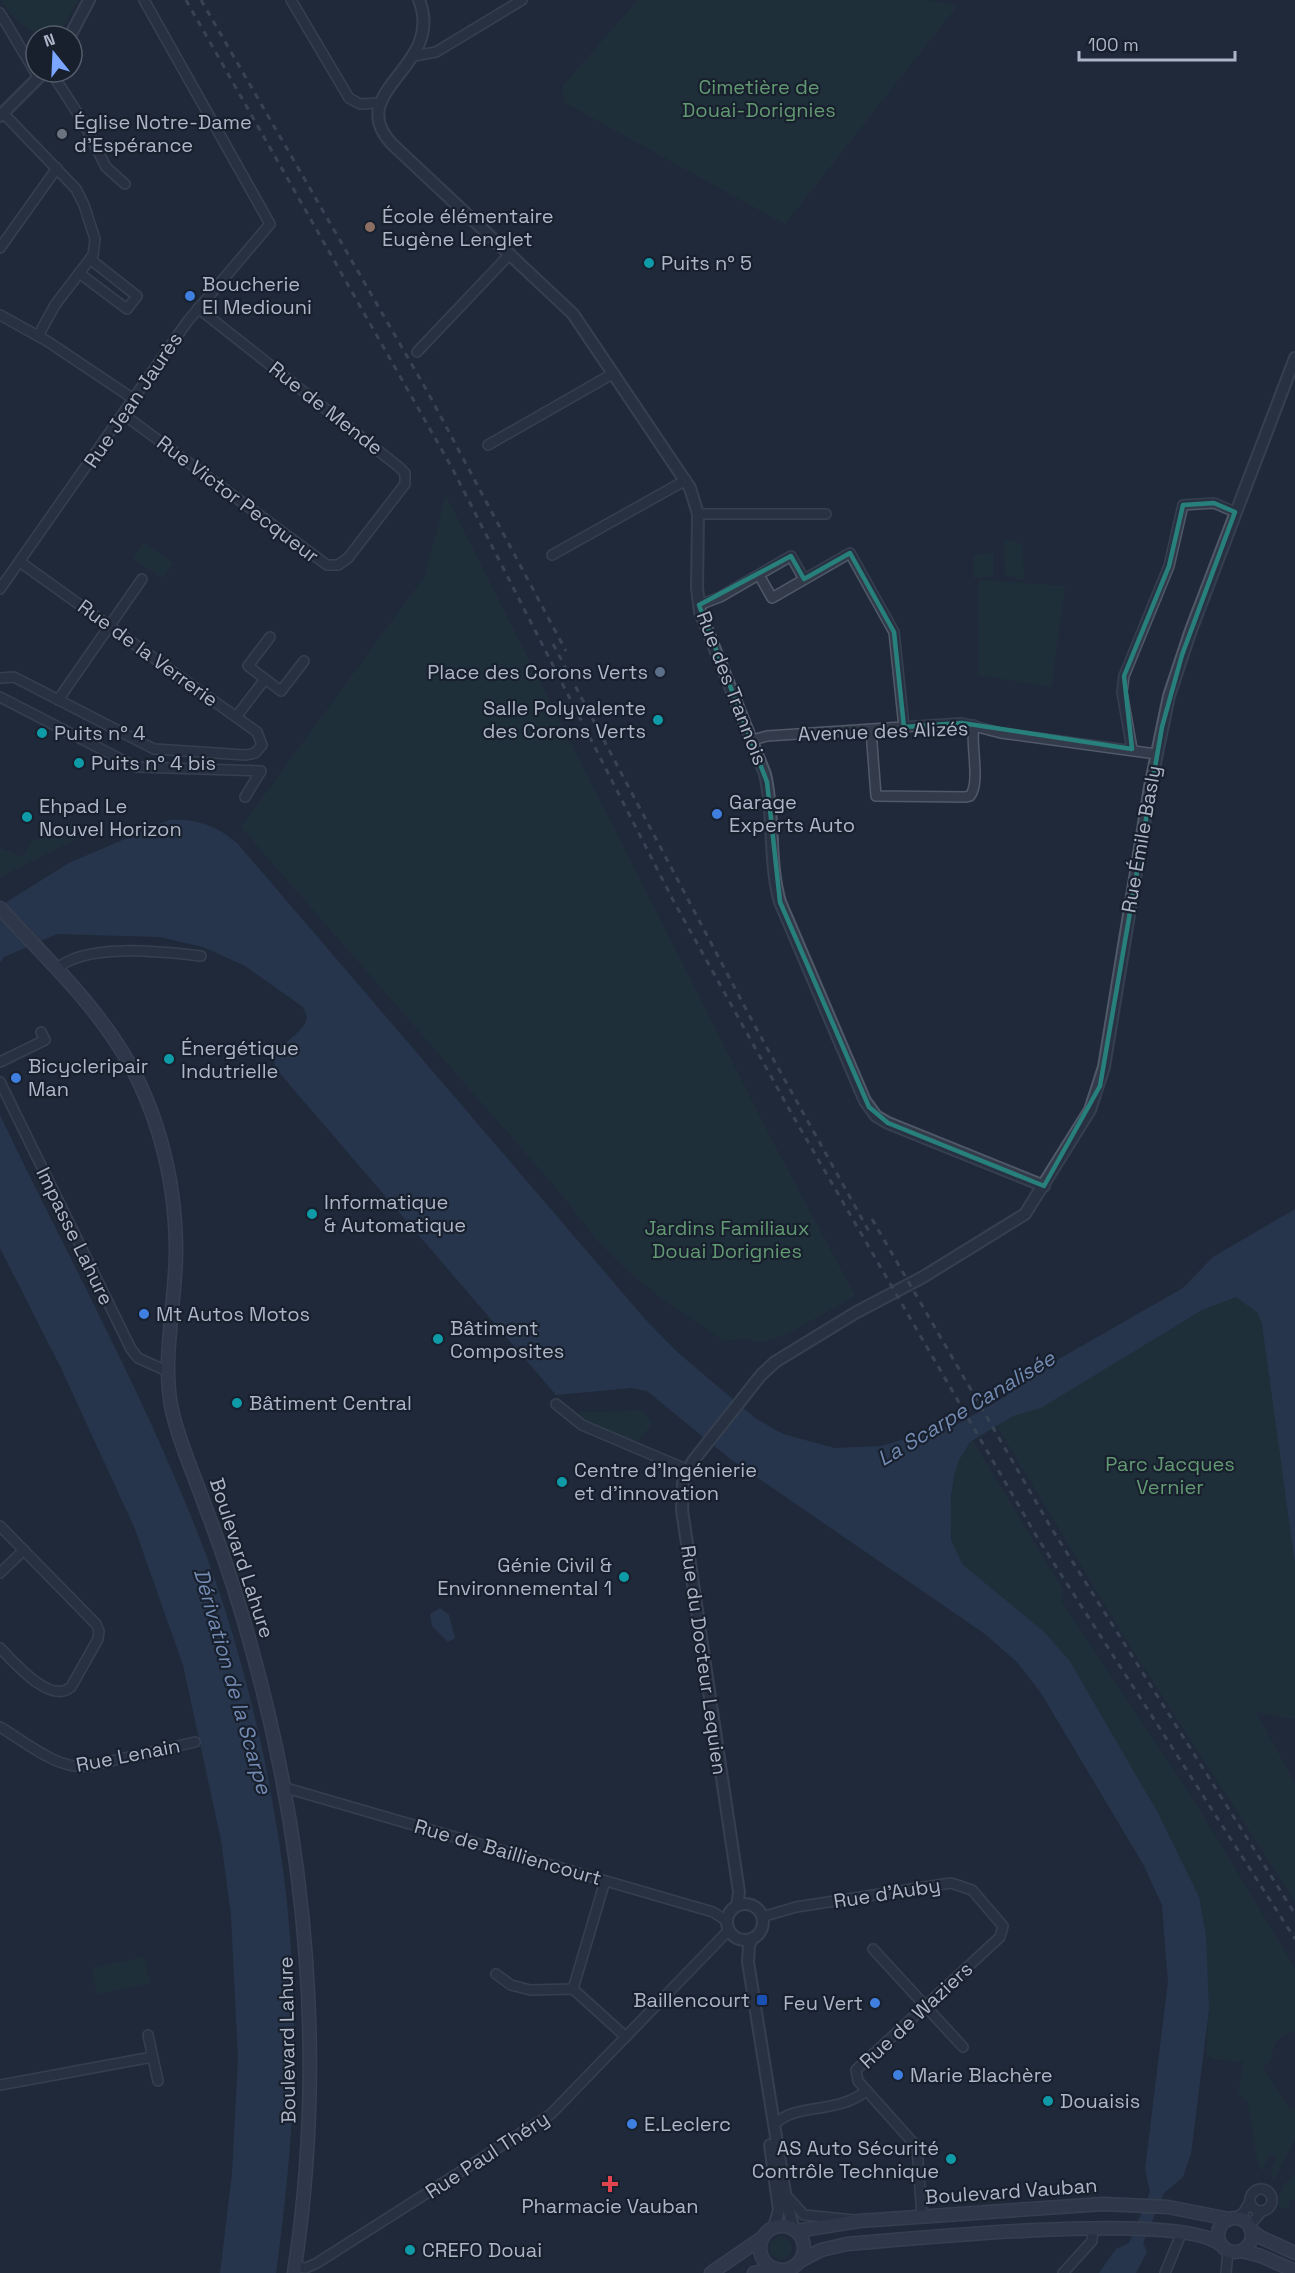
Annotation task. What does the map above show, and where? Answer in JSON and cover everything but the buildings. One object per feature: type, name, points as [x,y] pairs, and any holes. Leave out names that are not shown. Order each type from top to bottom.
[{"type":"main road","name":"Boulevard Lahure","points":[[0,908],[57,969],[118,1045],[144,1094],[159,1136],[170,1181],[176,1231],[169,1372],[171,1402],[176,1426],[217,1538],[245,1626],[286,1788],[303,1916],[309,2014],[306,2154],[295,2270]]},
{"type":"main road","name":"Boulevard Vauban","points":[[795,2230],[859,2221],[1135,2204],[1232,2218]]},
{"type":"main road","points":[[1224,2248],[1219,2228],[1232,2218],[1250,2228],[1260,2237],[1295,2253]]},
{"type":"main road","points":[[711,2273],[762,2238],[774,2227],[784,2225],[795,2230],[804,2245],[800,2261]]},
{"type":"main road","points":[[754,2273],[782,2271],[821,2250],[847,2244],[1093,2228],[1182,2232],[1212,2238],[1224,2248],[1261,2256],[1295,2271]]},
{"type":"main road","points":[[1242,2251],[1250,2244],[1250,2228]]},
{"type":"main road","points":[[762,2238],[761,2255],[766,2264],[782,2271]]},
{"type":"street","points":[[76,24],[89,0]]},
{"type":"street","name":"Rue Jean Jaurès","points":[[0,589],[132,398],[198,308],[270,224],[268,216],[144,0]]},
{"type":"street","points":[[291,0],[349,98],[360,104],[379,103],[388,87],[414,56],[425,28],[421,2]]},
{"type":"street","points":[[414,56],[436,52],[522,0]]},
{"type":"street","points":[[0,13],[24,49]]},
{"type":"street","points":[[32,84],[1,114],[76,189],[87,212],[95,244],[90,260],[55,305],[38,336]]},
{"type":"street","points":[[59,84],[82,120],[106,167],[125,184]]},
{"type":"street","name":"Rue des Trannois","points":[[379,103],[380,121],[389,140],[573,314],[686,480],[698,514],[699,605],[704,625],[753,740],[770,799],[775,879],[780,902],[869,1107],[888,1123],[1044,1186]]},
{"type":"street","points":[[0,248],[57,168]]},
{"type":"street","points":[[417,352],[510,254]]},
{"type":"street","points":[[79,273],[127,309],[133,302],[137,296],[90,260]]},
{"type":"street","name":"Rue de Mende","points":[[198,308],[403,470],[405,484],[376,523]]},
{"type":"street","points":[[0,315],[38,336],[132,398]]},
{"type":"street","name":"Rue Émile Basly","points":[[744,1398],[761,1375],[782,1357],[934,1271],[1021,1218],[1031,1207],[1090,1110],[1100,1086],[1156,754],[1182,655],[1295,358]]},
{"type":"street","points":[[488,445],[614,373]]},
{"type":"street","name":"Rue Victor Pecqueur","points":[[123,414],[327,565],[338,565],[345,561],[376,523]]},
{"type":"street","points":[[552,555],[686,480]]},
{"type":"street","name":"Rue Émile Basly","points":[[1132,749],[1122,692],[1124,676],[1172,558],[1183,505],[1214,503],[1235,512]]},
{"type":"street","points":[[698,514],[826,514]]},
{"type":"street","points":[[759,575],[772,598],[850,553],[894,632],[904,727]]},
{"type":"street","points":[[699,605],[791,556],[804,579]]},
{"type":"street","name":"Rue de la Verrerie","points":[[20,562],[237,717],[260,736],[262,745],[258,751],[242,755],[154,749],[58,700]]},
{"type":"street","points":[[0,678],[14,677],[58,700],[142,579]]},
{"type":"street","points":[[270,637],[248,666],[281,691],[304,661]]},
{"type":"street","points":[[237,717],[265,679]]},
{"type":"street","points":[[0,697],[136,767],[261,771],[245,797]]},
{"type":"street","name":"Avenue des Alizés","points":[[753,740],[767,736],[962,723],[1007,734],[1156,754]]},
{"type":"street","points":[[871,730],[876,796],[965,797],[970,796],[975,787],[972,742],[974,725]]},
{"type":"street","points":[[57,969],[65,961],[121,952],[159,952],[201,956]]},
{"type":"street","points":[[0,1062],[45,1040],[41,1032]]},
{"type":"street","name":"Impasse Lahure","points":[[0,1082],[131,1349],[138,1358],[169,1372]]},
{"type":"street","name":"Rue du Docteur Lequien","points":[[737,1906],[739,1892],[737,1877],[681,1510],[682,1492],[688,1470],[744,1398]]},
{"type":"street","points":[[556,1404],[582,1425],[688,1470]]},
{"type":"street","points":[[0,1526],[96,1624],[99,1635],[71,1686],[64,1692],[53,1692],[2,1654]]},
{"type":"street","points":[[0,1573],[24,1550]]},
{"type":"street","name":"Rue Lenain","points":[[0,1727],[62,1764],[73,1767],[89,1766],[195,1742]]},
{"type":"street","name":"Rue de Bailliencourt","points":[[286,1788],[713,1912],[731,1930]]},
{"type":"street","name":"Rue du Docteur Lequien","points":[[737,1877],[753,1906]]},
{"type":"street","points":[[573,1989],[605,1881]]},
{"type":"street","name":"Rue d'Auby","points":[[762,1917],[795,1907],[951,1883],[972,1890],[999,1920]]},
{"type":"street","points":[[748,1962],[731,1930],[729,1913],[737,1906],[753,1906],[762,1917],[762,1928],[749,1945],[748,1962],[785,2193],[795,2230]]},
{"type":"street","name":"Rue de Waziers","points":[[775,2124],[791,2114],[840,2106],[855,2100],[866,2091],[856,2078],[858,2067],[1000,1937],[1003,1931],[999,1920]]},
{"type":"street","points":[[731,1930],[753,1938]]},
{"type":"street","name":"Rue Paul Théry","points":[[295,2270],[317,2263],[546,2118],[731,1930]]},
{"type":"street","points":[[873,1949],[963,2048]]},
{"type":"street","points":[[496,1974],[511,1985],[522,1989],[543,1991],[573,1989],[626,2037]]},
{"type":"street","points":[[148,2035],[158,2081]]},
{"type":"street","points":[[762,2052],[764,2094],[779,2206],[778,2219],[774,2227]]},
{"type":"street","points":[[0,2085],[152,2057]]},
{"type":"street","points":[[866,2091],[917,2147],[922,2217]]},
{"type":"street","points":[[1232,2218],[1243,2213],[1250,2202],[1251,2195],[1256,2190],[1268,2191],[1272,2197],[1272,2204],[1262,2211],[1250,2228]]},
{"type":"street","points":[[785,2193],[804,2215],[859,2221]]},
{"type":"street","points":[[1250,2202],[1253,2208],[1262,2211]]},
{"type":"street","points":[[1063,2273],[1092,2241],[1093,2228]]},
{"type":"street","points":[[1165,2273],[1182,2232]]},
{"type":"street","points":[[1224,2248],[1226,2273]]},
{"type":"highlighted area","points":[[1214,503],[1235,512],[1182,655],[1162,727],[1100,1086],[1044,1186],[888,1123],[869,1107],[780,902],[767,782],[699,605],[791,556],[804,579],[850,553],[894,632],[904,727],[962,723],[1132,749],[1124,676],[1169,566],[1183,505]]},
{"type":"green space","points":[[1,0],[78,0],[65,24],[24,25],[12,15]]},
{"type":"green space","name":"Cimetière de Douai-Dorignies","points":[[638,0],[927,0],[957,6],[785,224],[564,102],[563,86]]},
{"type":"green space","name":"Jardins Familiaux Douai Dorignies","points":[[446,496],[768,1133],[855,1296],[785,1335],[759,1343],[746,1338],[724,1341],[665,1301],[627,1270],[595,1238],[564,1197],[241,827],[425,576]]},
{"type":"green space","points":[[1004,539],[1022,544],[1024,580],[1005,574]]},
{"type":"green space","points":[[144,543],[173,563],[162,578],[133,558]]},
{"type":"green space","points":[[993,552],[993,576],[974,578],[974,556]]},
{"type":"green space","points":[[979,580],[1065,586],[1051,687],[978,675]]},
{"type":"green space","points":[[75,823],[82,836],[0,877],[0,848],[23,857],[31,842]]},
{"type":"green space","name":"Parc Jacques Vernier","points":[[1295,1259],[1295,1719],[1256,1712],[1295,1784],[1295,1901],[1127,1641],[997,1426],[1013,1416],[1041,1408],[1202,1310]]},
{"type":"green space","points":[[642,1411],[652,1423],[637,1443],[580,1418],[578,1412]]},
{"type":"green space","points":[[972,1440],[1063,1590],[1062,1603],[1194,1801],[1295,1968],[1295,2032],[1284,2035],[1277,2041],[1271,2061],[1262,2066],[1290,2110],[1295,2107],[1295,2139],[1273,2181],[1271,2171],[1277,2157],[1269,2154],[1263,2171],[1258,2164],[1248,2102],[1238,2093],[1244,2062],[1213,2059],[1206,2054],[1209,2009],[1206,1936],[1199,1897],[1159,1815],[1003,1599],[962,1564],[953,1548],[950,1518],[954,1476],[959,1460]]},
{"type":"green space","points":[[144,1957],[150,1983],[97,1994],[92,1968]]},
{"type":"green space","points":[[1295,2175],[1295,2199],[1289,2200],[1289,2208],[1279,2207],[1282,2188]]},
{"type":"green space","points":[[781,2237],[791,2244],[792,2248],[785,2258],[781,2259],[771,2252],[770,2248],[777,2238]]},
{"type":"water","points":[[169,820],[188,820],[205,824],[237,843],[645,1319],[676,1351],[755,1418],[783,1434],[834,1448],[881,1446],[960,1423],[1006,1396],[1024,1379],[1183,1288],[1213,1257],[1295,1209],[1295,1563],[1262,1324],[1258,1313],[1236,1297],[1202,1310],[1041,1408],[1013,1416],[970,1442],[959,1460],[951,1496],[951,1540],[962,1564],[1044,1632],[1069,1660],[1159,1815],[1199,1897],[1206,1936],[1209,2009],[1191,2154],[1183,2177],[1164,2193],[1143,2243],[1147,2252],[1136,2273],[1099,2273],[1116,2249],[1129,2243],[1150,2192],[1145,2169],[1168,1982],[1162,1905],[1143,1864],[1041,1693],[1017,1662],[985,1634],[729,1458],[647,1391],[632,1388],[556,1395],[277,1070],[274,1062],[276,1055],[299,1031],[307,1017],[303,1007],[245,966],[203,947],[160,937],[57,934],[4,957],[0,963],[0,906],[69,863]]},
{"type":"water","name":"Dérivation de la Scarpe","points":[[0,1115],[159,1440],[183,1496],[224,1608],[257,1726],[280,1848],[288,1910],[292,1971],[294,2061],[292,2122],[276,2273],[220,2273],[232,2174],[238,2059],[231,1915],[221,1840],[183,1665],[135,1529],[61,1368],[0,1248]]},
{"type":"water","points":[[440,1608],[449,1615],[455,1638],[448,1642],[432,1626],[430,1614]]},
{"type":"railway","points":[[186,0],[451,466],[673,900],[793,1116],[1037,1537],[1295,1939]]},
{"type":"railway","points":[[201,0],[426,389],[566,651]]},
{"type":"railway","points":[[553,644],[756,1028],[871,1235]]},
{"type":"railway","points":[[872,1219],[1050,1526],[1295,1914]]},
{"type":"place","name":"Église Notre-Dame d'Espérance","points":[[62,134]]},
{"type":"place","name":"École élémentaire Eugène Lenglet","points":[[370,227]]},
{"type":"place","name":"Puits n° 5","points":[[649,263]]},
{"type":"place","name":"Boucherie El Mediouni","points":[[190,296]]},
{"type":"place","name":"Place des Corons Verts","points":[[660,672]]},
{"type":"place","name":"Salle Polyvalente des Corons Verts","points":[[658,720]]},
{"type":"place","name":"Puits n° 4","points":[[42,733]]},
{"type":"place","name":"Puits n° 4 bis","points":[[79,763]]},
{"type":"place","name":"Garage Experts Auto","points":[[717,814]]},
{"type":"place","name":"Ehpad Le Nouvel Horizon","points":[[27,817]]},
{"type":"place","name":"Énergétique Indutrielle","points":[[169,1059]]},
{"type":"place","name":"Bicycleripair Man","points":[[16,1078]]},
{"type":"place","name":"Informatique & Automatique","points":[[312,1214]]},
{"type":"place","name":"Mt Autos Motos","points":[[144,1314]]},
{"type":"place","name":"Bâtiment Composites","points":[[438,1339]]},
{"type":"place","name":"Bâtiment Central","points":[[237,1403]]},
{"type":"place","name":"Centre d'Ingénierie et d'innovation","points":[[562,1482]]},
{"type":"place","name":"Génie Civil & Environnemental 1","points":[[624,1577]]},
{"type":"place","name":"Baillencourt","points":[[762,2000]]},
{"type":"place","name":"Feu Vert","points":[[875,2003]]},
{"type":"place","name":"Marie Blachère","points":[[898,2075]]},
{"type":"place","name":"Douaisis","points":[[1048,2101]]},
{"type":"place","name":"E.Leclerc","points":[[632,2124]]},
{"type":"place","name":"AS Auto Sécurité Contrôle Technique","points":[[951,2159]]},
{"type":"place","name":"Pharmacie Vauban","points":[[610,2184]]},
{"type":"place","name":"CREFO Douai","points":[[410,2250]]},
{"type":"water label","name":"La Scarpe Canalisée","points":[[966,1408]]}]
